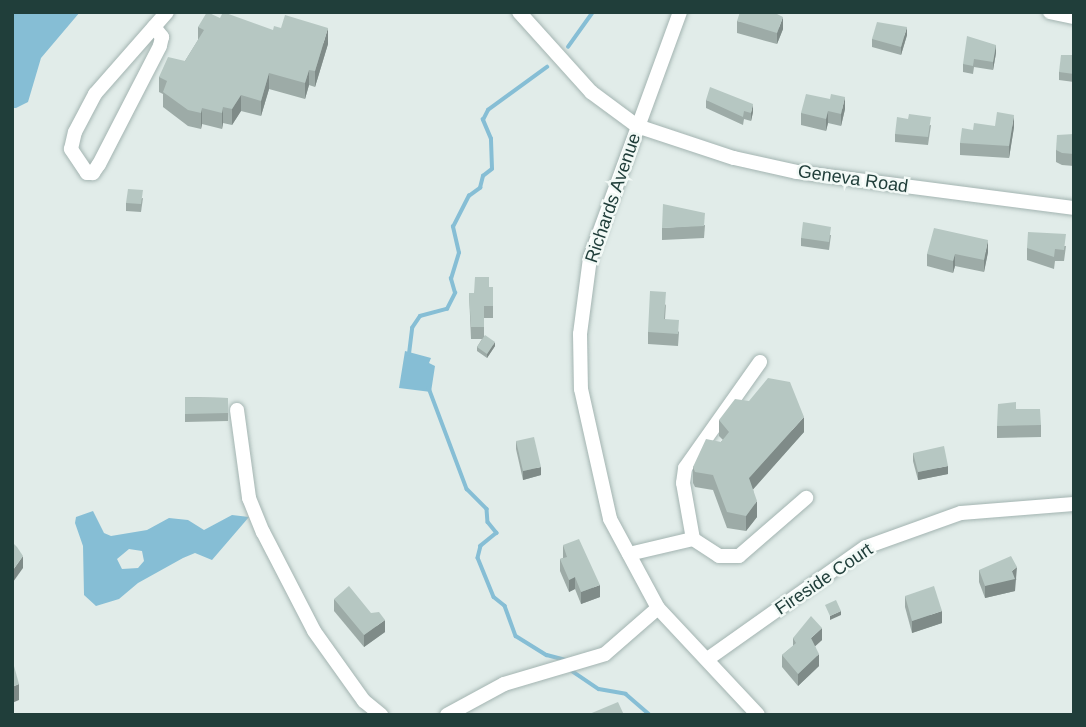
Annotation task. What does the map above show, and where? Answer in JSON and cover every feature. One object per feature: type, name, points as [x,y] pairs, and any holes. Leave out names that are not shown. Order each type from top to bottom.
[{"type":"street","points":[[154,27],[162,37],[160,46],[99,164],[93,173],[87,173],[71,149],[75,132],[95,94],[167,12]]},
{"type":"street","name":"Geneva Road","points":[[519,12],[591,92],[637,126],[734,158],[797,172],[1074,208]]},
{"type":"street","name":"Richards Avenue","points":[[680,12],[590,258],[579,357],[596,472],[610,519],[658,608],[709,658],[758,715]]},
{"type":"street","points":[[1050,12],[1074,17]]},
{"type":"street","points":[[760,362],[685,468],[683,483],[693,539],[715,554],[739,556],[806,498]]},
{"type":"street","points":[[237,410],[249,498],[263,532],[314,631],[364,701],[381,715]]},
{"type":"street","name":"Fireside Court","points":[[709,658],[866,548],[961,513],[1074,504]]},
{"type":"street","points":[[629,554],[693,539]]},
{"type":"street","points":[[447,715],[504,684],[591,661],[658,608]]},
{"type":"water","points":[[12,12],[80,12],[41,58],[28,102],[16,108],[12,108]]},
{"type":"water","points":[[405,351],[431,358],[429,363],[435,366],[431,392],[399,388]]},
{"type":"water","points":[[93,511],[104,533],[111,536],[147,530],[169,518],[188,520],[204,530],[232,515],[249,517],[212,560],[195,553],[138,583],[119,599],[96,606],[84,595],[83,546],[75,523],[76,517]],"holes":[[[129,549],[142,551],[144,561],[138,568],[122,569],[117,559]]]},
{"type":"building","points":[[207,12],[220,18],[223,12],[273,30],[274,26],[281,28],[285,15],[328,28],[315,71],[309,70],[305,83],[269,73],[261,101],[241,95],[232,109],[223,107],[222,113],[202,108],[201,113],[188,110],[163,92],[167,81],[159,77],[168,57],[185,61],[204,30],[198,27]]},
{"type":"building","points":[[740,12],[773,12],[783,17],[777,33],[737,21]]},
{"type":"building","points":[[877,22],[907,27],[901,47],[872,39]]},
{"type":"building","points":[[967,36],[996,45],[993,62],[974,59],[973,66],[963,64]]},
{"type":"building","points":[[1061,55],[1074,55],[1074,74],[1059,72]]},
{"type":"building","points":[[710,87],[753,104],[751,113],[744,111],[743,117],[706,100]]},
{"type":"building","points":[[806,94],[830,99],[831,94],[845,97],[841,114],[828,111],[826,119],[801,113]]},
{"type":"building","points":[[997,112],[1014,115],[1009,146],[960,143],[962,128],[973,130],[974,123],[995,126]]},
{"type":"building","points":[[909,114],[931,117],[928,137],[895,134],[897,117],[908,119]]},
{"type":"building","points":[[1074,134],[1074,154],[1056,150],[1057,135]]},
{"type":"building","points":[[128,189],[143,190],[141,204],[126,203]]},
{"type":"building","points":[[663,204],[705,213],[704,226],[662,228]]},
{"type":"building","points":[[803,222],[831,227],[829,242],[801,238]]},
{"type":"building","points":[[934,228],[988,240],[984,260],[955,254],[953,261],[927,254]]},
{"type":"building","points":[[1028,232],[1066,234],[1064,250],[1055,249],[1054,257],[1027,248]]},
{"type":"building","points":[[475,277],[489,277],[489,287],[493,287],[493,306],[484,306],[484,327],[471,327],[469,293],[474,293]]},
{"type":"building","points":[[650,291],[666,292],[664,319],[679,320],[678,334],[648,332]]},
{"type":"building","points":[[485,335],[495,342],[487,354],[477,347]]},
{"type":"building","points":[[768,378],[790,382],[804,417],[749,478],[757,501],[746,516],[727,512],[713,475],[695,472],[693,467],[706,439],[721,442],[729,432],[719,420],[735,399],[749,401]]},
{"type":"building","points":[[185,397],[228,398],[228,413],[185,414]]},
{"type":"building","points":[[1016,402],[1016,409],[1040,409],[1041,425],[997,426],[998,404]]},
{"type":"building","points":[[534,437],[541,467],[523,471],[516,441]]},
{"type":"building","points":[[944,446],[948,466],[918,472],[913,453]]},
{"type":"building","points":[[579,539],[600,585],[581,592],[575,577],[569,580],[560,559],[567,557],[563,545]]},
{"type":"building","points":[[12,542],[23,556],[13,570]]},
{"type":"building","points":[[1011,556],[1017,567],[1012,571],[1015,579],[985,586],[979,570]]},
{"type":"building","points":[[349,586],[371,613],[379,612],[385,620],[364,635],[334,599]]},
{"type":"building","points":[[934,586],[942,611],[912,621],[905,596]]},
{"type":"building","points":[[836,600],[841,611],[830,616],[825,605]]},
{"type":"building","points":[[811,616],[822,628],[811,638],[819,654],[798,674],[782,655],[796,643],[793,638]]},
{"type":"building","points":[[14,666],[19,684],[12,687],[12,667]]},
{"type":"building","points":[[618,702],[624,715],[587,715]]},
{"type":"waterway","points":[[568,47],[593,12]]},
{"type":"waterway","points":[[409,354],[412,328],[420,316],[447,309],[455,293],[451,279],[459,253],[453,227],[469,196],[480,188],[483,176],[492,169],[491,139],[483,120],[488,110],[547,67]]},
{"type":"waterway","points":[[429,388],[467,489],[487,509],[488,522],[497,533],[481,546],[478,558],[494,597],[505,606],[516,636],[547,655],[566,660]]},
{"type":"waterway","points":[[572,671],[599,689],[626,694],[650,715]]}]
